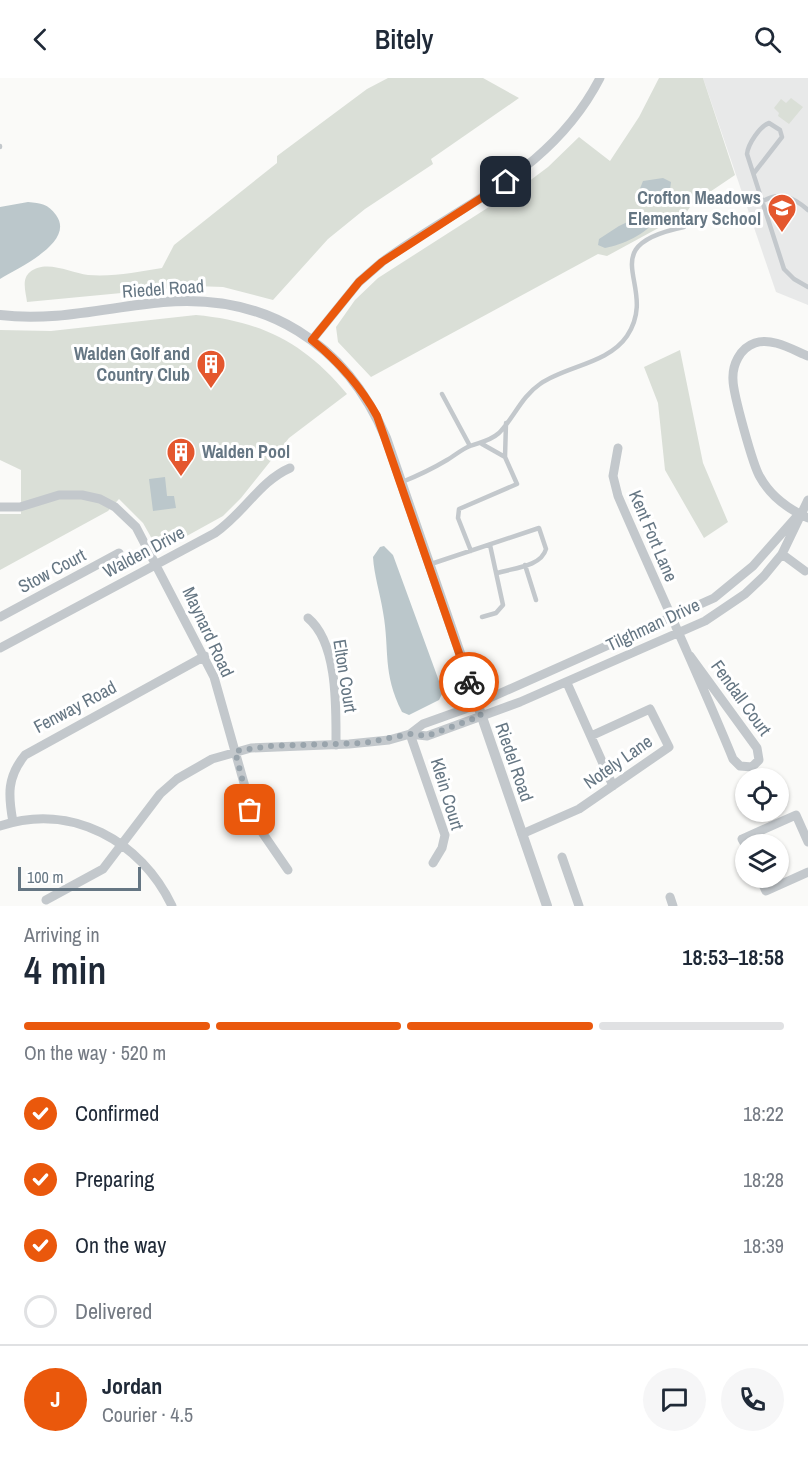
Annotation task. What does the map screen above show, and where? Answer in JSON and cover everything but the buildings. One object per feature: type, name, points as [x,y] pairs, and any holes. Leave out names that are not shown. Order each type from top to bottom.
[{"type":"street","points":[[312,340],[359,282],[382,262],[539,158],[579,114],[600,78]]},
{"type":"street","name":"Riedel Road","points":[[0,315],[34,318],[163,302],[221,302],[264,313],[290,325],[339,362],[367,399],[386,438],[547,906]]},
{"type":"street","points":[[804,516],[782,505],[760,478],[732,381],[737,359],[742,352],[755,343],[771,342],[808,356]]},
{"type":"street","name":"Kent Fort Lane","points":[[618,448],[614,467],[614,485],[678,634]]},
{"type":"street","name":"Walden Drive","points":[[0,648],[229,523],[269,479],[290,468]]},
{"type":"street","name":"Maynard Road","points":[[0,507],[20,507],[59,495],[82,495],[100,499],[127,516],[156,564],[205,656],[255,822],[288,870]]},
{"type":"street","name":"Tilghman Drive","points":[[410,734],[427,736],[481,716],[567,683],[705,621],[745,594],[782,554],[804,516],[808,500]]},
{"type":"street","name":"Tilghman Drive","points":[[410,734],[423,724],[671,619],[714,598],[735,583],[804,516]]},
{"type":"street","name":"Stow Court","points":[[0,617],[119,553]]},
{"type":"street","points":[[782,554],[805,571]]},
{"type":"street","name":"Elton Court","points":[[308,618],[318,626],[326,642],[335,700],[336,745]]},
{"type":"street","name":"Fendall Court","points":[[678,634],[690,656],[733,759],[740,766],[752,767],[759,760],[757,748],[690,656]]},
{"type":"street","name":"Fenway Road","points":[[13,822],[9,786],[15,768],[25,755],[205,656]]},
{"type":"street","points":[[567,683],[613,786]]},
{"type":"street","name":"Notely Lane","points":[[522,834],[570,814],[669,747],[650,709],[591,736]]},
{"type":"street","points":[[46,900],[103,869],[149,807],[177,779],[212,759],[235,751],[270,746],[336,745],[389,740],[410,734]]},
{"type":"street","name":"Klein Court","points":[[410,734],[445,835],[442,848],[433,863]]},
{"type":"street","points":[[753,834],[796,815],[808,842]]},
{"type":"street","points":[[0,826],[13,822],[51,820],[89,827],[123,844],[146,864],[161,882],[172,906]]},
{"type":"street","points":[[562,857],[579,906]]},
{"type":"street","points":[[789,881],[808,872]]},
{"type":"lane","points":[[754,173],[782,137],[780,130],[769,123],[763,125],[747,150],[754,173],[784,269],[794,279],[808,287]]},
{"type":"lane","points":[[763,201],[776,195],[788,197],[808,210]]},
{"type":"lane","points":[[401,483],[428,471],[470,446],[482,444],[500,432],[538,385],[619,345],[631,328],[637,305],[631,266],[636,248],[642,242],[665,231],[684,227]]},
{"type":"lane","points":[[442,394],[470,446]]},
{"type":"lane","points":[[471,551],[457,513],[462,507],[517,484],[505,457],[506,423]]},
{"type":"lane","points":[[482,444],[505,457]]},
{"type":"lane","points":[[429,565],[538,528],[546,549],[545,553],[537,560],[497,573]]},
{"type":"lane","points":[[482,618],[496,613],[503,605],[490,545]]},
{"type":"lane","points":[[525,565],[536,600]]},
{"type":"shaded area","points":[[388,78],[483,78],[519,98],[431,159],[433,164],[365,209],[328,239],[273,300],[223,287],[195,286],[27,302],[26,278],[36,268],[51,267],[97,275],[125,274],[162,268],[174,245],[277,163],[277,156],[367,89]]},
{"type":"shaded area","points":[[659,78],[703,78],[735,175],[692,204],[686,213],[607,256],[598,254],[371,377],[338,342],[336,327],[355,300],[378,278],[528,182],[548,167],[579,137],[610,161],[639,117]]},
{"type":"shaded area","name":"Crofton Meadows Elementary School","points":[[703,78],[808,78],[808,305],[776,292]]},
{"type":"shaded area","points":[[791,98],[803,107],[789,124],[778,116],[779,113],[774,108],[781,99],[786,103]]},
{"type":"shaded area","points":[[663,178],[671,182],[670,190],[645,200],[637,196],[643,181]]},
{"type":"shaded area","points":[[28,202],[44,205],[53,211],[60,225],[58,235],[42,253],[0,279],[0,207]]},
{"type":"shaded area","points":[[642,215],[656,219],[640,234],[612,247],[605,248],[598,245],[599,239]]},
{"type":"shaded area","points":[[196,315],[241,323],[280,338],[315,361],[347,394],[289,438],[241,498],[223,516],[165,548],[156,546],[143,523],[119,499],[108,511],[0,570],[0,514],[21,514],[21,470],[0,460],[0,330],[51,331]]},
{"type":"shaded area","points":[[680,350],[703,463],[728,522],[704,538],[665,470],[658,403],[644,367]]},
{"type":"shaded area","points":[[165,477],[167,496],[174,496],[176,508],[153,511],[149,479]]},
{"type":"shaded area","points":[[384,546],[393,555],[443,692],[439,700],[409,715],[402,712],[389,673],[385,626],[373,557],[380,547]]},
{"type":"way so far","points":[[250,810],[235,751],[270,746],[364,743],[389,740],[410,734],[427,736],[470,722],[481,716],[469,682]]},
{"type":"place","name":"Crofton Meadows Elementary School","points":[[782,234]]},
{"type":"place","name":"Walden Golf and Country Club","points":[[211,390]]},
{"type":"place","name":"Walden Pool","points":[[181,478]]},
{"type":"route","points":[[469,682],[377,416],[355,381],[339,362],[312,340],[348,294],[382,262],[506,182]]}]
